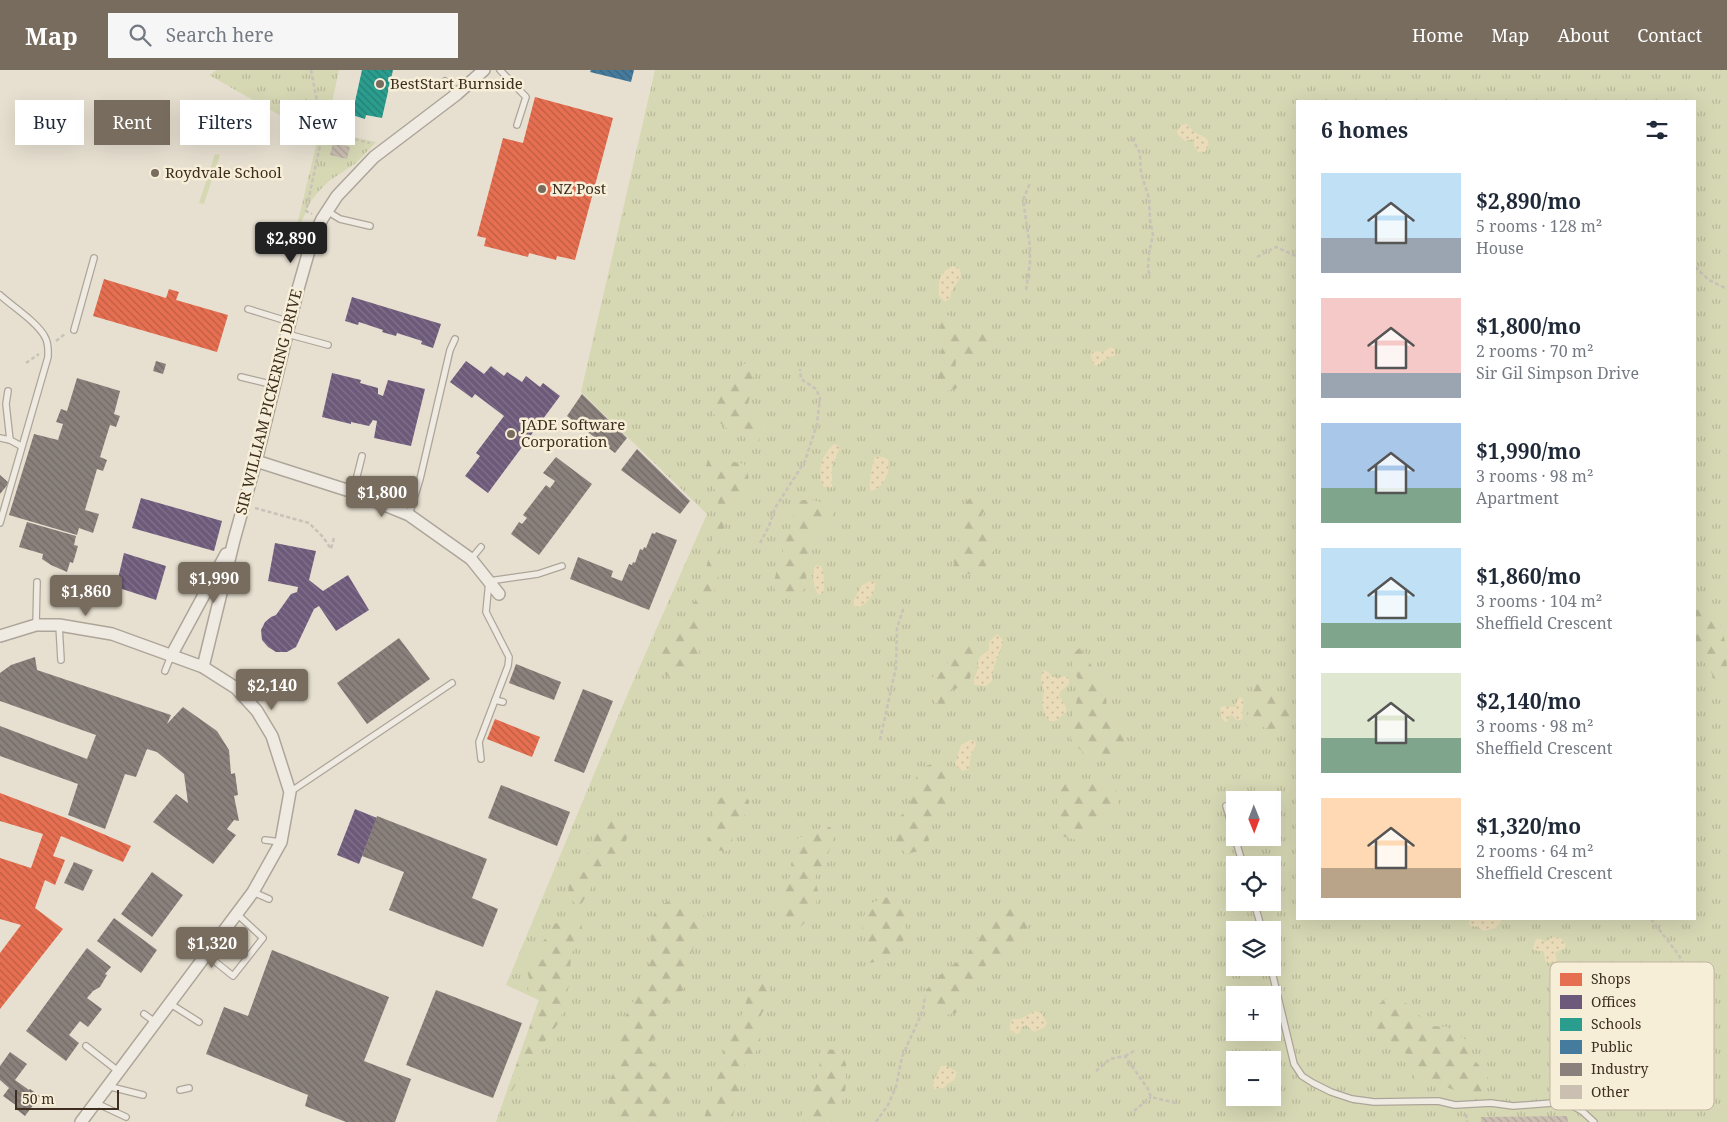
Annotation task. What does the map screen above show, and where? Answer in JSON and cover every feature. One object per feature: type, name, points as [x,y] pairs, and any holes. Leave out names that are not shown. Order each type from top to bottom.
[{"type":"street","name":"SIR WILLIAM PICKERING DRIVE","points":[[203,667],[312,240],[324,215],[337,196],[374,157],[457,94],[484,70]]},
{"type":"street","points":[[256,461],[353,492],[409,515],[471,559],[499,594]]},
{"type":"street","name":"SIR WILLIAM PICKERING DRIVE","points":[[171,656],[234,540]]},
{"type":"street","points":[[0,636],[36,625],[59,625],[112,634],[203,667],[236,688],[257,711],[272,736],[290,792],[281,842],[253,892],[81,1122]]},
{"type":"lane","points":[[500,70],[526,97],[517,125]]},
{"type":"lane","points":[[445,81],[457,94]]},
{"type":"lane","points":[[324,215],[370,226]]},
{"type":"lane","points":[[74,330],[94,258]]},
{"type":"lane","points":[[0,295],[36,326],[45,337],[49,347],[48,357],[0,523]]},
{"type":"lane","points":[[248,309],[290,322]]},
{"type":"lane","points":[[287,334],[328,345]]},
{"type":"lane","points":[[409,515],[420,479],[450,350],[455,339]]},
{"type":"lane","points":[[241,377],[274,385]]},
{"type":"lane","points":[[8,391],[6,404],[10,440]]},
{"type":"lane","points":[[0,438],[10,440],[21,446]]},
{"type":"lane","points":[[353,492],[362,456]]},
{"type":"lane","points":[[471,559],[481,546]]},
{"type":"lane","points":[[481,759],[479,742],[508,666],[509,657],[486,612],[489,581],[538,574],[562,566]]},
{"type":"lane","points":[[205,567],[218,568]]},
{"type":"lane","points":[[36,625],[37,582]]},
{"type":"lane","points":[[59,625],[60,660]]},
{"type":"lane","points":[[165,671],[171,656]]},
{"type":"lane","points":[[290,792],[452,683]]},
{"type":"lane","points":[[495,700],[503,702]]},
{"type":"lane","points":[[265,840],[281,842]]},
{"type":"lane","points":[[253,892],[269,900]]},
{"type":"lane","points":[[207,955],[233,976],[263,938],[237,914]]},
{"type":"lane","points":[[1273,976],[1294,1064],[1302,1076],[1331,1092],[1352,1099],[1374,1102],[1438,1101],[1455,1106],[1491,1104],[1514,1106],[1550,1103]]},
{"type":"lane","points":[[169,1003],[199,1022]]},
{"type":"lane","points":[[144,1014],[155,1022]]},
{"type":"lane","points":[[86,1046],[118,1071]]},
{"type":"lane","points":[[107,1086],[143,1095]]},
{"type":"lane","points":[[180,1090],[189,1088]]},
{"type":"lane","points":[[96,1103],[126,1116]]},
{"type":"lane","points":[[1580,1110],[1594,1122]]},
{"type":"path","points":[[311,70],[317,100]]},
{"type":"path","points":[[1132,138],[1140,153],[1141,173],[1149,198],[1153,235],[1149,253],[1148,269],[1150,276]]},
{"type":"path","points":[[355,140],[374,144]]},
{"type":"path","points":[[320,145],[306,211],[324,215]]},
{"type":"path","points":[[1026,290],[1030,263],[1030,246],[1023,200],[1030,183]]},
{"type":"path","points":[[1257,257],[1276,247],[1296,256]]},
{"type":"path","points":[[1696,268],[1709,280],[1727,289]]},
{"type":"path","points":[[53,343],[68,331],[74,330]]},
{"type":"path","points":[[26,363],[42,352]]},
{"type":"path","points":[[760,543],[769,526],[775,508],[805,461],[817,424],[820,398],[816,389],[801,379],[800,369]]},
{"type":"path","points":[[243,506],[309,523],[323,537],[330,549],[334,538]]},
{"type":"path","points":[[880,740],[896,668],[897,628],[904,607]]},
{"type":"path","points":[[1652,920],[1682,962]]},
{"type":"path","points":[[876,1122],[888,1105],[896,1087],[902,1057],[923,1010],[925,996]]},
{"type":"path","points":[[1096,1071],[1110,1059],[1125,1056],[1134,1051]]},
{"type":"path","points":[[1125,1056],[1148,1089],[1151,1097]]},
{"type":"path","points":[[1151,1097],[1176,1103]]},
{"type":"path","points":[[1134,1111],[1151,1097]]},
{"type":"green space","points":[[217,70],[339,70],[333,100],[280,100],[280,115],[270,110],[270,100],[253,100],[209,75]]},
{"type":"green space","points":[[655,70],[1727,70],[1727,1122],[496,1122],[539,1000],[506,985],[625,700],[707,514],[581,392]]},
{"type":"green space","points":[[355,137],[376,142],[356,163],[329,181],[319,191],[311,201],[294,238],[316,145],[355,145]]},
{"type":"green space","points":[[215,154],[220,155],[204,204],[199,203]]},
{"type":"green space","points":[[949,315],[968,331],[991,334],[991,353],[986,358],[967,354],[956,360],[957,388],[949,391],[943,389],[937,379],[942,348],[940,326]]},
{"type":"green space","points":[[750,361],[754,364],[753,386],[747,407],[760,422],[759,443],[750,441],[726,428],[717,419],[713,408],[714,401],[720,391],[739,368]]},
{"type":"green space","points":[[709,456],[719,456],[724,460],[744,464],[748,473],[748,481],[743,494],[729,512],[726,520],[718,565],[718,581],[706,604],[700,623],[701,645],[699,653],[683,679],[677,679],[666,675],[658,659],[662,647],[678,635],[688,618],[701,584],[713,543],[718,508],[715,489],[704,473]]},
{"type":"green space","points":[[976,493],[984,493],[988,504],[980,518],[994,550],[988,564],[976,572],[968,574],[957,570],[954,564],[954,556],[965,505]]},
{"type":"green space","points":[[802,500],[820,502],[827,505],[834,512],[827,527],[822,532],[814,535],[809,543],[811,565],[806,574],[807,587],[795,596],[782,597],[775,592],[775,578],[793,520],[793,504]]},
{"type":"green space","points":[[1696,598],[1713,612],[1718,620],[1724,636],[1727,679],[1715,679],[1707,665],[1696,657]]},
{"type":"green space","points":[[965,641],[973,641],[979,644],[979,650],[970,663],[970,679],[961,687],[945,692],[948,702],[942,705],[934,702],[935,684],[932,679]]},
{"type":"green space","points":[[1080,648],[1105,686],[1107,708],[1120,722],[1124,736],[1124,749],[1116,759],[1100,760],[1090,758],[1071,739],[1078,679],[1073,669],[1070,655]]},
{"type":"green space","points":[[1256,674],[1269,690],[1291,702],[1296,719],[1284,730],[1270,730],[1261,726],[1249,729],[1245,724],[1254,696],[1250,682]]},
{"type":"green space","points":[[939,763],[947,768],[951,775],[947,805],[939,814],[921,823],[929,839],[928,846],[919,851],[906,854],[892,838],[893,826],[908,807],[919,773],[929,765]]},
{"type":"green space","points":[[1109,780],[1117,791],[1119,806],[1109,815],[1096,821],[1090,836],[1077,840],[1061,836],[1056,819],[1060,792],[1067,781]]},
{"type":"green space","points":[[731,793],[744,793],[749,801],[749,810],[733,828],[732,845],[726,851],[713,850],[706,845],[710,834],[716,827],[714,806],[719,799]]},
{"type":"green space","points":[[605,813],[617,815],[625,823],[628,832],[625,846],[615,867],[599,874],[582,903],[577,905],[568,897],[569,880],[589,851],[593,835]]},
{"type":"green space","points":[[823,824],[831,828],[835,835],[823,868],[816,875],[815,881],[818,891],[816,905],[807,921],[800,927],[786,921],[782,915],[780,894],[792,873],[791,864],[795,854],[794,845],[798,838],[816,833]]},
{"type":"green space","points":[[890,896],[902,900],[904,909],[906,929],[901,949],[898,958],[888,963],[885,960],[869,963],[864,958],[866,940],[862,929],[864,916],[869,904]]},
{"type":"green space","points":[[671,900],[678,900],[697,907],[705,916],[706,922],[689,960],[684,989],[663,1006],[656,1034],[650,1045],[649,1060],[655,1065],[663,1062],[673,1066],[672,1095],[661,1122],[618,1122],[619,1117],[602,1093],[612,1076],[616,1062],[615,1042],[649,967],[652,922],[658,907]]},
{"type":"green space","points":[[1014,904],[1029,918],[1026,934],[1010,949],[992,959],[975,976],[956,1013],[940,1016],[929,1007],[926,990],[945,970],[966,956],[983,931],[993,906]]},
{"type":"green space","points":[[571,921],[581,922],[583,934],[571,954],[569,985],[560,1021],[527,1065],[512,1091],[507,1091],[539,1000],[528,995],[529,978],[525,964],[545,939],[554,923],[568,925]]},
{"type":"green space","points":[[764,982],[769,987],[769,1001],[761,1015],[760,1042],[754,1056],[745,1064],[739,1076],[740,1090],[731,1122],[703,1122],[725,1047],[743,1012],[748,995],[754,987]]},
{"type":"green space","points":[[1388,998],[1406,1003],[1431,1026],[1447,1027],[1466,1040],[1474,1060],[1488,1075],[1488,1087],[1484,1092],[1461,1093],[1433,1084],[1417,1084],[1413,1073],[1414,1063],[1401,1048],[1376,1031],[1369,1021],[1374,1007]]},
{"type":"green space","points":[[823,1049],[837,1050],[846,1064],[845,1095],[839,1106],[836,1122],[797,1122],[807,1106],[816,1081]]},
{"type":"sand","points":[[1187,124],[1193,131],[1208,140],[1208,147],[1205,152],[1198,152],[1194,146],[1194,139],[1185,141],[1178,135],[1177,132],[1181,125]]},
{"type":"sand","points":[[953,266],[960,269],[961,277],[954,287],[949,300],[944,301],[939,296],[940,278],[948,268]]},
{"type":"sand","points":[[1110,347],[1115,349],[1115,356],[1109,357],[1096,366],[1092,362],[1091,353],[1098,351],[1102,353]]},
{"type":"sand","points":[[834,444],[839,446],[839,450],[832,466],[832,487],[827,488],[823,486],[820,469],[823,458]]},
{"type":"sand","points":[[876,456],[887,458],[889,467],[886,478],[880,486],[872,491],[870,490],[870,477]]},
{"type":"sand","points":[[816,565],[822,568],[824,583],[824,591],[819,595],[813,580]]},
{"type":"sand","points":[[870,581],[875,582],[875,586],[870,599],[863,605],[855,607],[853,602],[861,586]]},
{"type":"sand","points":[[997,634],[1003,641],[993,670],[992,681],[986,686],[975,685],[973,683],[979,659],[989,650],[989,642]]},
{"type":"sand","points":[[1044,670],[1053,677],[1059,678],[1064,676],[1069,678],[1069,684],[1059,695],[1066,707],[1066,712],[1056,721],[1050,721],[1046,717],[1042,704],[1044,691],[1041,680]]},
{"type":"sand","points":[[1241,697],[1244,701],[1243,718],[1236,720],[1232,715],[1225,722],[1221,717],[1220,708],[1223,706],[1235,707],[1238,698]]},
{"type":"sand","points":[[970,740],[975,741],[976,745],[971,755],[969,769],[963,771],[955,763],[961,745]]},
{"type":"sand","points":[[1470,920],[1501,920],[1495,928],[1484,931],[1478,927],[1470,926]]},
{"type":"sand","points":[[1553,937],[1561,938],[1566,945],[1564,949],[1555,952],[1557,960],[1555,962],[1545,961],[1544,952],[1534,950],[1533,947],[1536,939],[1541,939],[1545,942]]},
{"type":"sand","points":[[1035,1011],[1041,1013],[1047,1023],[1044,1028],[1034,1032],[1026,1025],[1022,1027],[1019,1034],[1010,1030],[1012,1019],[1020,1019]]},
{"type":"sand","points":[[941,1066],[947,1066],[957,1072],[954,1081],[948,1083],[944,1088],[934,1089],[933,1082]]},
{"type":"building: Shops","name":"NZ Post","points":[[535,97],[613,118],[575,260],[557,256],[556,260],[529,253],[528,257],[484,246],[486,238],[477,236],[503,138],[523,143]]},
{"type":"building: Shops","points":[[104,279],[166,298],[169,289],[179,292],[176,300],[228,315],[217,352],[93,316]]},
{"type":"building: Shops","points":[[495,719],[540,737],[532,757],[487,739]]},
{"type":"building: Shops","points":[[0,793],[66,818],[131,846],[123,862],[61,836],[53,856],[65,860],[55,885],[45,880],[35,908],[63,929],[0,1009],[0,953],[21,925],[0,919],[0,858],[31,868],[43,834],[0,821]]},
{"type":"building: Offices","points":[[352,297],[441,324],[433,348],[421,344],[422,341],[397,333],[396,336],[359,322],[358,325],[345,321]]},
{"type":"building: Offices","name":"JADE Software Corporation","points":[[466,361],[484,374],[491,366],[504,376],[507,372],[522,382],[526,376],[540,387],[543,383],[560,396],[488,493],[465,476],[480,456],[476,453],[504,416],[475,394],[472,398],[450,382]]},
{"type":"building: Offices","points":[[332,373],[361,380],[360,383],[378,388],[378,394],[383,396],[388,380],[425,389],[411,446],[374,438],[377,421],[373,420],[369,426],[322,417]]},
{"type":"building: Offices","points":[[141,498],[222,521],[214,551],[132,528]]},
{"type":"building: Offices","points":[[275,543],[316,551],[309,580],[323,591],[348,575],[369,610],[336,631],[319,606],[314,609],[296,647],[287,652],[276,652],[268,647],[262,640],[261,630],[265,622],[276,615],[291,594],[297,592],[298,587],[268,581]]},
{"type":"building: Offices","points":[[124,553],[166,566],[156,600],[116,587]]},
{"type":"building: Offices","points":[[355,809],[377,818],[359,864],[337,855]]},
{"type":"building: Schools","name":"BestStart Burnside","points":[[362,70],[393,70],[382,118],[366,115],[365,119],[355,116],[355,102]]},
{"type":"building: Public","points":[[591,70],[634,70],[631,82],[590,72]]},
{"type":"building: Industry","points":[[156,361],[166,364],[163,374],[153,371]]},
{"type":"building: Industry","points":[[77,378],[120,391],[114,414],[120,416],[116,427],[110,425],[100,457],[107,460],[103,471],[97,469],[85,510],[99,514],[93,533],[79,528],[77,535],[9,515],[34,434],[58,440],[63,424],[56,422],[61,409],[67,411]]},
{"type":"building: Industry","points":[[582,394],[627,438],[615,453],[567,416]]},
{"type":"building: Industry","points":[[637,449],[690,501],[680,514],[621,470]]},
{"type":"building: Industry","points":[[556,457],[592,484],[539,555],[511,534],[519,522],[522,524],[527,518],[523,515],[546,485],[550,488],[555,481],[543,473]]},
{"type":"building: Industry","points":[[0,475],[9,483],[0,494]]},
{"type":"building: Industry","points":[[27,522],[76,536],[74,545],[78,546],[73,563],[70,562],[67,572],[42,559],[43,554],[19,547]]},
{"type":"building: Industry","points":[[656,532],[677,540],[649,610],[570,579],[578,557],[613,571],[611,577],[622,581],[629,564],[635,563],[640,549],[646,548],[652,533],[655,534]]},
{"type":"building: Industry","points":[[399,638],[430,679],[367,724],[337,683]]},
{"type":"building: Industry","points":[[35,657],[37,670],[171,715],[167,724],[183,707],[217,731],[229,750],[231,774],[235,773],[238,795],[234,796],[239,821],[234,820],[227,829],[236,835],[213,864],[153,822],[176,794],[188,803],[184,774],[157,752],[147,749],[136,777],[125,774],[105,829],[68,815],[78,784],[0,756],[0,726],[87,759],[96,735],[0,701],[0,673],[11,665]]},
{"type":"building: Industry","points":[[516,664],[561,682],[554,700],[509,683]]},
{"type":"building: Industry","points":[[583,689],[613,701],[584,773],[554,761]]},
{"type":"building: Industry","points":[[501,785],[570,812],[557,846],[488,818]]},
{"type":"building: Industry","points":[[377,816],[487,859],[472,898],[498,909],[483,947],[389,910],[404,872],[362,856]]},
{"type":"building: Industry","points":[[74,862],[93,870],[83,891],[64,883]]},
{"type":"building: Industry","points":[[152,872],[183,895],[152,937],[121,914]]},
{"type":"building: Industry","points":[[114,918],[157,950],[141,973],[97,941]]},
{"type":"building: Industry","points":[[87,948],[111,967],[105,974],[107,975],[100,987],[87,998],[102,1009],[88,1027],[80,1021],[69,1035],[79,1043],[66,1061],[26,1031]]},
{"type":"building: Industry","points":[[272,950],[389,997],[364,1061],[411,1079],[395,1122],[346,1122],[305,1106],[308,1095],[206,1054],[224,1007],[248,1016]]},
{"type":"building: Industry","points":[[436,990],[522,1023],[493,1098],[406,1065]]},
{"type":"building: Industry","points":[[10,1052],[27,1064],[15,1080],[40,1096],[25,1116],[16,1109],[17,1106],[3,1096],[9,1088],[0,1080],[0,1066]]},
{"type":"building: Other","points":[[332,145],[350,147],[347,159],[330,155]]},
{"type":"building: Other","points":[[1567,1116],[1568,1122],[1481,1122],[1481,1117]]},
{"type":"place","name":"BestStart Burnside","points":[[380,84]]},
{"type":"place","name":"Roydvale School","points":[[155,173]]},
{"type":"place","name":"NZ Post","points":[[542,189]]},
{"type":"place","name":"JADE Software Corporation","points":[[511,434]]}]
